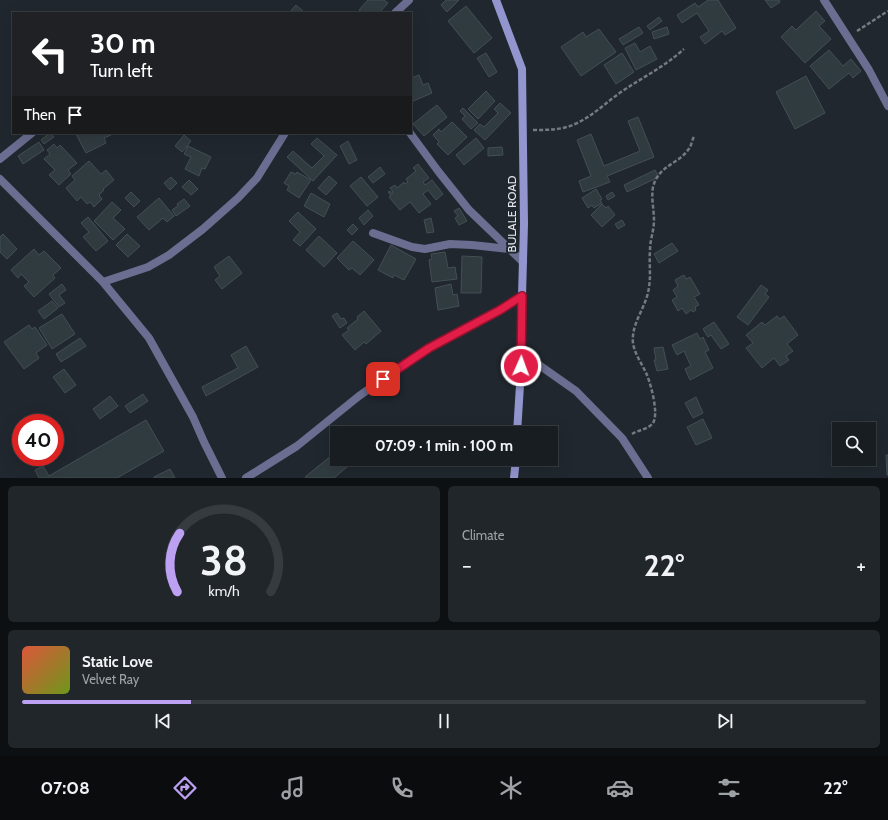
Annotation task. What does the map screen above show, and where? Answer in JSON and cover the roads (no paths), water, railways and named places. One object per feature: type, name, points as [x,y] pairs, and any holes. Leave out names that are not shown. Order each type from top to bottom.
[{"type":"street","points":[[396,12],[409,0]]},
{"type":"street","name":"BULALE ROAD","points":[[496,0],[522,69],[524,224],[522,353],[517,426]]},
{"type":"street","points":[[824,0],[869,70],[888,106]]},
{"type":"street","points":[[0,159],[31,134]]},
{"type":"street","points":[[102,282],[148,267],[169,255],[203,229],[258,178],[284,134]]},
{"type":"street","points":[[411,134],[438,172],[470,210],[523,262]]},
{"type":"street","points":[[0,179],[102,282],[149,338],[193,417],[222,478]]},
{"type":"street","points":[[373,233],[412,247],[425,249],[450,244],[509,248]]},
{"type":"street","points":[[246,478],[297,446],[358,396],[401,366],[429,348],[500,310],[522,296]]},
{"type":"street","points":[[522,353],[576,391],[622,438],[648,478]]},
{"type":"street","points":[[514,478],[515,466]]}]
